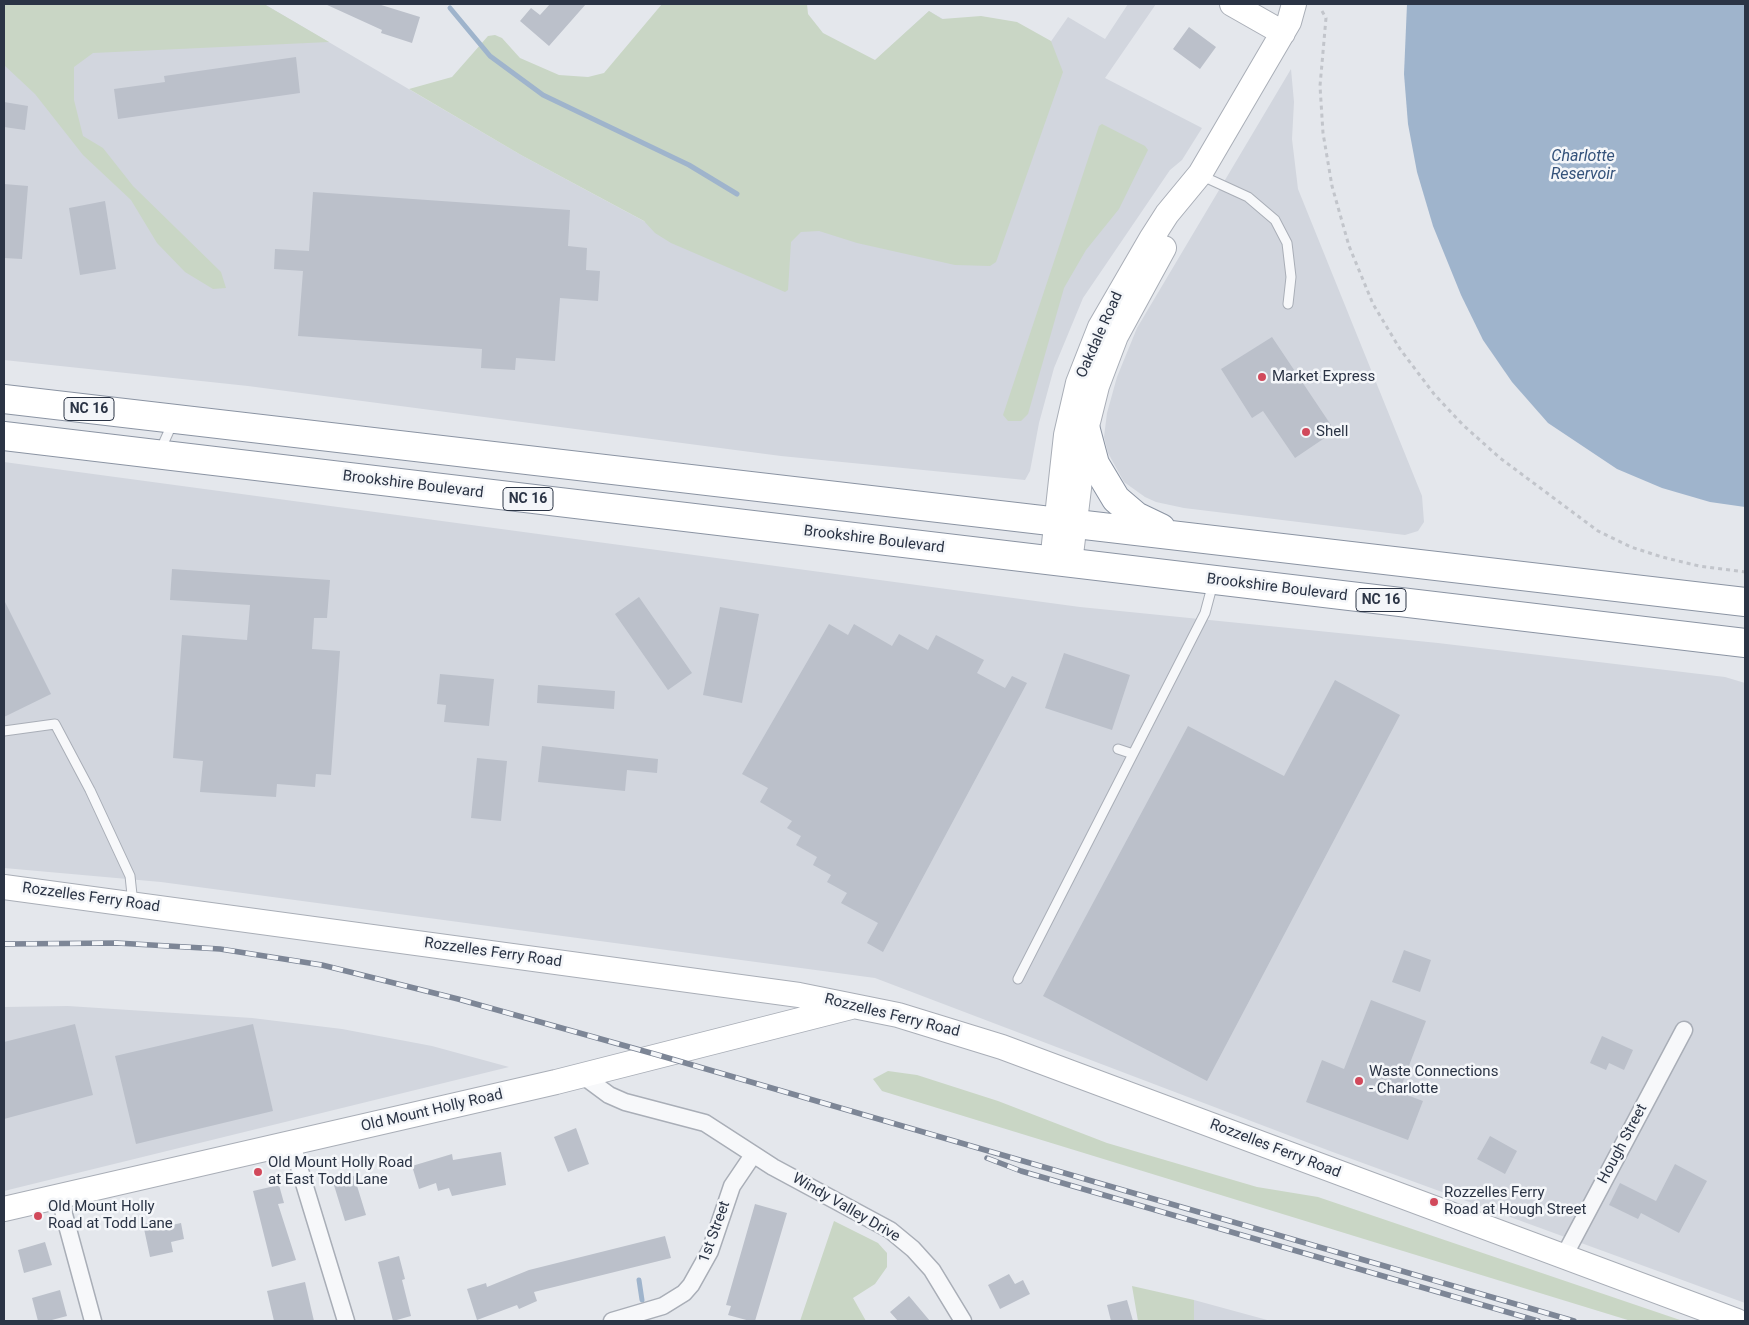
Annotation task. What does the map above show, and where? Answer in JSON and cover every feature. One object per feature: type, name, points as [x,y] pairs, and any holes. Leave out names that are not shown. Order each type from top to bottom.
[{"type":"highway","name":"NC 16","points":[[4,399],[1065,521],[1745,602]]},
{"type":"highway","points":[[1086,430],[1095,464],[1116,499],[1136,516],[1179,535]]},
{"type":"highway","name":"Brookshire Boulevard","points":[[4,436],[1745,643]]},
{"type":"street","points":[[1232,4],[1289,20]]},
{"type":"street","name":"Oakdale Road","points":[[1061,562],[1065,521],[1066,435],[1085,363],[1100,327],[1126,280],[1167,214],[1195,181],[1289,20],[1313,8]]},
{"type":"street","name":"Oakdale Road","points":[[1065,521],[1097,386],[1116,336],[1151,269],[1180,222],[1195,181]]},
{"type":"street","name":"Rozzelles Ferry Road","points":[[4,887],[799,995],[858,1006],[948,1028],[1563,1258],[1737,1321]]},
{"type":"street","name":"Old Mount Holly Road","points":[[4,1209],[292,1144],[582,1075],[858,1006]]},
{"type":"street","name":"Hough Street","points":[[1563,1258],[1684,1030]]},
{"type":"street","name":"Windy Valley Drive","points":[[582,1075],[609,1094],[625,1102],[705,1123],[737,1142],[753,1155],[890,1230],[913,1249],[932,1270],[963,1321]]},
{"type":"street","points":[[292,1144],[346,1321]]},
{"type":"street","name":"1st Street","points":[[612,1321],[664,1306],[684,1293],[691,1285],[710,1252],[732,1186],[753,1155]]},
{"type":"street","points":[[59,1196],[93,1321]]},
{"type":"lane","points":[[1195,181],[1248,197],[1275,220],[1287,243],[1291,276],[1288,304]]},
{"type":"lane","points":[[159,454],[174,420]]},
{"type":"lane","points":[[1018,979],[1205,613],[1214,581]]},
{"type":"lane","points":[[4,731],[55,724],[90,790],[130,876],[133,904]]},
{"type":"lane","points":[[1118,749],[1133,754]]},
{"type":"path","points":[[1313,8],[1326,18],[1320,86],[1323,132],[1332,186],[1348,246],[1373,304],[1400,349],[1434,394],[1463,425],[1500,458],[1598,531],[1631,547],[1662,557],[1699,566],[1745,572]]},
{"type":"shaded area","points":[[4,4],[264,4],[521,155],[679,240],[929,11],[1031,70],[1068,17],[1105,39],[1128,4],[1156,4],[1105,78],[1202,128],[1182,160],[1170,170],[1083,298],[1054,368],[1039,423],[1030,471],[1025,480],[781,456],[248,386],[4,360]]},
{"type":"shaded area","points":[[1291,69],[1294,102],[1292,139],[1298,189],[1422,496],[1424,522],[1418,531],[1405,535],[1184,508],[1156,502],[1145,497],[1124,482],[1108,453],[1104,437],[1107,413],[1117,377],[1137,328]]},
{"type":"shaded area","points":[[4,462],[1080,607],[1438,643],[1725,677],[1745,683],[1745,1303],[1330,1151],[875,978],[161,882],[4,868]]},
{"type":"shaded area","points":[[68,1006],[252,1018],[342,1029],[432,1046],[509,1067],[4,1191],[4,1007]]},
{"type":"shaded area","points":[[1194,1300],[1271,1321],[1194,1321]]},
{"type":"green space","points":[[4,4],[264,4],[329,42],[93,53],[74,67],[74,100],[83,136],[103,148],[133,186],[221,272],[226,288],[213,289],[185,272],[157,243],[131,200],[83,155],[35,94],[4,65]]},
{"type":"green space","points":[[662,4],[807,4],[808,14],[823,33],[875,60],[929,11],[942,19],[981,16],[1017,22],[1051,41],[1063,72],[996,262],[990,266],[955,265],[857,243],[819,231],[801,232],[791,242],[788,290],[785,292],[671,243],[655,233],[644,221],[521,155],[409,89],[452,77],[488,36],[495,35],[502,38],[520,58],[559,75],[588,77],[604,73]]},
{"type":"green space","points":[[1102,124],[1145,146],[1148,150],[1119,209],[1086,250],[1064,288],[1028,414],[1021,421],[1008,421],[1003,415],[1099,126]]},
{"type":"green space","points":[[888,1071],[917,1075],[998,1101],[1107,1143],[1257,1187],[1318,1197],[1683,1321],[1631,1321],[882,1091],[873,1079]]},
{"type":"green space","points":[[834,1221],[878,1243],[887,1253],[887,1267],[875,1284],[853,1298],[866,1321],[800,1321]]},
{"type":"green space","points":[[1132,1286],[1194,1300],[1194,1321],[1138,1321]]},
{"type":"water","name":"Charlotte Reservoir","points":[[1407,4],[1745,4],[1745,507],[1710,502],[1662,488],[1617,469],[1548,423],[1512,382],[1483,340],[1461,295],[1433,226],[1417,172],[1408,124],[1404,74]]},
{"type":"building","points":[[325,4],[378,4],[420,17],[412,43],[381,33],[382,30]]},
{"type":"building","points":[[550,4],[586,4],[549,46],[520,21],[531,8],[540,15]]},
{"type":"building","points":[[1189,27],[1216,47],[1200,69],[1173,49]]},
{"type":"building","points":[[296,57],[300,93],[118,119],[114,89],[165,82],[164,76]]},
{"type":"building","points":[[4,102],[28,106],[25,130],[4,127]]},
{"type":"building","points":[[4,184],[28,186],[22,259],[4,258]]},
{"type":"building","points":[[313,192],[570,210],[568,246],[587,248],[586,270],[600,271],[598,301],[560,298],[555,361],[516,358],[515,370],[481,368],[482,349],[298,336],[303,271],[274,269],[275,249],[309,251]]},
{"type":"building","points":[[105,201],[116,269],[80,275],[69,208]]},
{"type":"building","points":[[1272,337],[1335,431],[1295,458],[1263,411],[1252,418],[1221,369]]},
{"type":"building","points":[[172,569],[330,580],[327,618],[314,618],[312,649],[340,651],[331,775],[316,774],[315,787],[277,784],[276,797],[200,792],[203,761],[173,758],[182,635],[247,640],[250,605],[170,600]]},
{"type":"building","points":[[639,597],[692,673],[668,690],[615,614]]},
{"type":"building","points":[[4,600],[51,694],[4,717]]},
{"type":"building","points":[[720,607],[759,614],[742,703],[703,695]]},
{"type":"building","points":[[829,624],[848,635],[854,624],[892,646],[899,634],[928,650],[936,635],[984,660],[977,673],[1005,688],[1012,676],[1027,683],[883,952],[867,943],[878,923],[841,903],[847,893],[827,882],[831,875],[813,865],[817,857],[796,845],[801,836],[787,828],[792,821],[760,802],[768,788],[742,774]]},
{"type":"building","points":[[1064,653],[1130,675],[1112,730],[1045,708]]},
{"type":"building","points":[[440,674],[494,679],[489,726],[444,722],[446,705],[437,704]]},
{"type":"building","points":[[1335,680],[1400,715],[1207,1081],[1043,996],[1188,726],[1284,776]]},
{"type":"building","points":[[538,685],[615,691],[614,709],[537,703]]},
{"type":"building","points":[[542,746],[658,759],[657,773],[627,770],[625,791],[538,782]]},
{"type":"building","points":[[477,758],[507,761],[501,821],[471,818]]},
{"type":"building","points":[[1404,950],[1431,960],[1420,992],[1392,982]]},
{"type":"building","name":"Waste Connections - Charlotte","points":[[1371,1000],[1426,1021],[1399,1092],[1423,1101],[1408,1140],[1306,1102],[1322,1060],[1344,1069]]},
{"type":"building","points":[[75,1024],[93,1095],[4,1119],[4,1042]]},
{"type":"building","points":[[253,1024],[273,1111],[136,1144],[115,1056]]},
{"type":"building","points":[[1602,1036],[1633,1050],[1624,1070],[1609,1063],[1606,1070],[1590,1063]]},
{"type":"building","points":[[576,1128],[589,1164],[568,1172],[554,1137]]},
{"type":"building","points":[[1490,1136],[1517,1151],[1505,1174],[1477,1159]]},
{"type":"building","points":[[501,1152],[506,1185],[452,1196],[449,1188],[438,1191],[436,1183],[419,1189],[412,1166],[452,1154],[453,1160]]},
{"type":"building","points":[[1675,1164],[1707,1181],[1679,1233],[1641,1213],[1638,1219],[1609,1205],[1620,1183],[1656,1201]]},
{"type":"building","points":[[354,1176],[366,1215],[345,1221],[333,1182]]},
{"type":"building","points":[[279,1185],[284,1203],[278,1204],[296,1260],[272,1267],[253,1191]]},
{"type":"building","points":[[755,1204],[787,1213],[755,1321],[750,1321],[728,1315],[731,1306],[726,1305]]},
{"type":"building","points":[[162,1220],[163,1227],[181,1223],[184,1239],[171,1242],[173,1252],[150,1257],[143,1224]]},
{"type":"building","points":[[665,1236],[671,1258],[534,1292],[537,1301],[519,1309],[517,1305],[477,1320],[467,1289],[486,1283],[487,1287],[529,1270]]},
{"type":"building","points":[[45,1242],[52,1265],[24,1273],[18,1250]]},
{"type":"building","points":[[399,1256],[405,1279],[402,1280],[411,1316],[393,1321],[378,1262]]},
{"type":"building","points":[[1009,1274],[1015,1284],[1023,1280],[1030,1294],[1000,1309],[988,1285]]},
{"type":"building","points":[[305,1282],[314,1321],[274,1321],[267,1291]]},
{"type":"building","points":[[60,1290],[67,1316],[48,1321],[38,1321],[32,1298]]},
{"type":"building","points":[[909,1296],[930,1321],[898,1321],[890,1312]]},
{"type":"building","points":[[1127,1300],[1133,1321],[1111,1321],[1107,1305]]},
{"type":"waterway","points":[[450,8],[490,56],[543,95],[689,165],[737,194]]},
{"type":"waterway","points":[[639,1280],[642,1300]]},
{"type":"railway","points":[[4,944],[117,943],[220,949],[322,965],[458,999],[658,1055],[1574,1321]]},
{"type":"railway","points":[[987,1158],[1021,1171],[1538,1321]]},
{"type":"place","name":"Market Express","points":[[1262,377]]},
{"type":"place","name":"Shell","points":[[1306,432]]},
{"type":"place","name":"Waste Connections - Charlotte","points":[[1359,1081]]},
{"type":"place","name":"Old Mount Holly Road at East Todd Lane","points":[[258,1172]]},
{"type":"place","name":"Rozzelles Ferry Road at Hough Street","points":[[1434,1202]]},
{"type":"place","name":"Old Mount Holly Road at Todd Lane","points":[[38,1216]]}]
